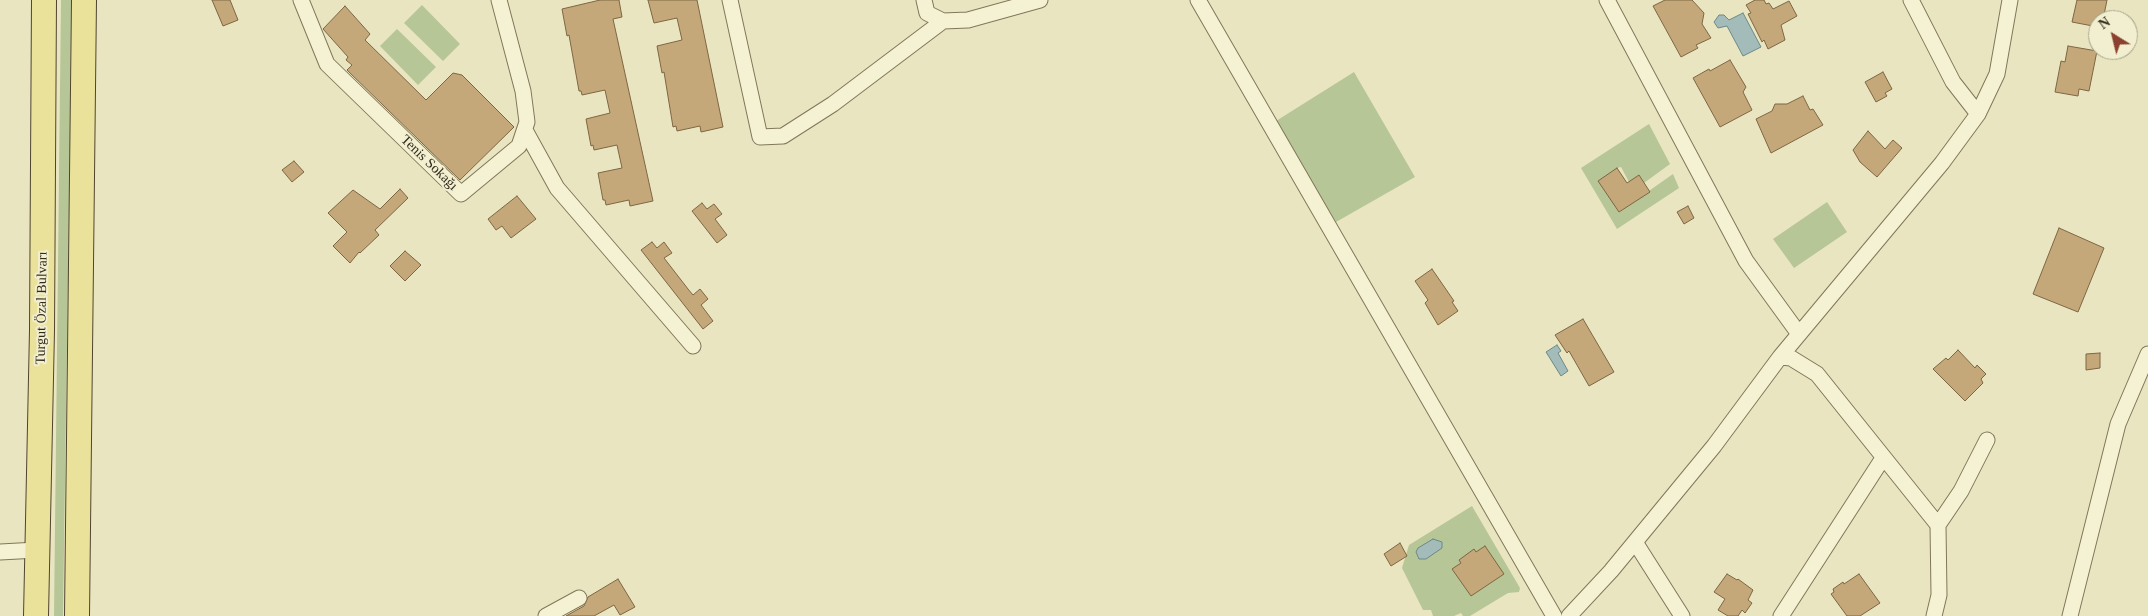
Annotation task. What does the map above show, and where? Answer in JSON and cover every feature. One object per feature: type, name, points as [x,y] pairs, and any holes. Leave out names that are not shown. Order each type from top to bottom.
[{"type":"main road","name":"Turgut Özal Bulvarı","points":[[36,616],[42,330],[44,0]]},
{"type":"main road","points":[[77,616],[84,0]]},
{"type":"street","name":"Tenis Sokağı","points":[[301,0],[326,64],[461,194],[519,146],[525,130]]},
{"type":"street","points":[[499,0],[523,91],[527,122],[525,130],[557,188],[693,346]]},
{"type":"street","points":[[730,0],[760,138],[782,136],[833,104],[943,21]]},
{"type":"street","points":[[924,0],[927,12],[943,21],[968,20],[1040,0]]},
{"type":"street","points":[[1198,0],[1554,616]]},
{"type":"street","points":[[1607,0],[1746,261],[1799,334]]},
{"type":"street","points":[[1911,0],[1953,82],[1978,114]]},
{"type":"street","points":[[1569,616],[1635,542],[1714,446],[1780,357],[1942,163],[1978,114],[1997,74],[2010,0]]},
{"type":"street","points":[[2070,616],[2118,424],[2148,354]]},
{"type":"street","points":[[1780,357],[1791,358],[1817,374],[1938,525]]},
{"type":"street","points":[[1934,616],[1939,595],[1938,525],[1960,491],[1987,440]]},
{"type":"street","points":[[1780,616],[1883,458]]},
{"type":"street","points":[[1635,542],[1682,616]]},
{"type":"street","points":[[0,552],[37,550]]},
{"type":"street","points":[[546,616],[579,598]]},
{"type":"green space","points":[[61,0],[71,0],[70,143],[63,616],[54,616]]},
{"type":"green space","points":[[422,5],[460,44],[443,61],[404,23]]},
{"type":"green space","points":[[397,29],[436,67],[418,85],[380,46]]},
{"type":"green space","points":[[1354,72],[1415,177],[1336,222],[1276,121]]},
{"type":"green space","points":[[1649,124],[1670,164],[1644,183],[1629,182],[1621,167],[1617,168],[1619,212],[1673,174],[1679,188],[1617,229],[1581,168]]},
{"type":"green space","points":[[1827,202],[1847,232],[1794,268],[1773,239]]},
{"type":"green space","points":[[1472,506],[1520,588],[1519,592],[1508,593],[1470,616],[1463,616],[1461,613],[1454,616],[1433,616],[1431,610],[1423,610],[1402,568],[1409,545]]},
{"type":"water","points":[[1743,13],[1761,47],[1743,56],[1727,26],[1718,28],[1714,22],[1719,15],[1724,15],[1729,20]]},
{"type":"water","points":[[1557,345],[1561,351],[1558,353],[1568,371],[1561,376],[1546,352]]},
{"type":"water","points":[[1433,539],[1442,542],[1442,548],[1426,559],[1419,559],[1416,552],[1418,548]]},
{"type":"building","points":[[212,0],[230,0],[238,20],[223,26]]},
{"type":"building","points":[[600,0],[619,0],[622,17],[613,19],[653,201],[630,206],[629,200],[606,205],[605,200],[603,200],[598,173],[622,168],[617,145],[594,150],[593,145],[591,146],[586,119],[610,113],[605,90],[582,95],[581,91],[579,91],[569,35],[567,36],[562,9]]},
{"type":"building","points":[[648,0],[697,0],[723,127],[701,132],[700,126],[677,131],[676,126],[673,127],[664,72],[662,73],[657,46],[682,40],[677,18],[654,23]]},
{"type":"building","points":[[1665,0],[1692,0],[1704,13],[1702,24],[1711,38],[1696,45],[1698,48],[1681,57],[1653,6]]},
{"type":"building","points":[[1755,0],[1764,0],[1773,9],[1789,1],[1797,16],[1781,25],[1785,40],[1768,49],[1764,40],[1762,42],[1748,14],[1751,13],[1746,5]]},
{"type":"building","points":[[2077,0],[2107,0],[2105,10],[2088,10],[2088,25],[2072,22]]},
{"type":"building","points":[[345,6],[370,34],[365,40],[426,100],[453,73],[462,75],[514,127],[460,180],[347,70],[352,65],[346,60],[348,57],[323,29]]},
{"type":"building","points":[[2068,46],[2088,49],[2088,60],[2095,60],[2089,91],[2079,89],[2078,96],[2055,92],[2061,61],[2065,62]]},
{"type":"building","points":[[1730,60],[1746,87],[1743,92],[1752,110],[1720,127],[1693,78]]},
{"type":"building","points":[[1883,72],[1892,89],[1885,93],[1887,96],[1876,102],[1865,82]]},
{"type":"building","points":[[1803,96],[1810,110],[1813,109],[1823,125],[1771,153],[1756,119],[1772,111],[1775,104],[1787,104]]},
{"type":"building","points":[[1868,131],[1885,149],[1893,140],[1902,148],[1877,177],[1860,162],[1853,150]]},
{"type":"building","points":[[294,161],[304,172],[292,182],[282,170]]},
{"type":"building","points":[[1617,168],[1627,183],[1639,175],[1650,192],[1619,212],[1598,181]]},
{"type":"building","points":[[400,189],[408,198],[375,230],[379,235],[359,252],[350,263],[333,246],[347,232],[328,213],[353,190],[380,209]]},
{"type":"building","points":[[517,196],[536,219],[511,238],[502,226],[496,230],[488,219]]},
{"type":"building","points":[[702,203],[707,209],[714,204],[722,214],[715,219],[727,235],[717,243],[692,211]]},
{"type":"building","points":[[1688,206],[1694,218],[1684,224],[1677,212]]},
{"type":"building","points":[[2059,228],[2104,248],[2078,312],[2033,294]]},
{"type":"building","points":[[652,242],[657,248],[664,242],[672,253],[664,258],[693,295],[700,289],[708,299],[701,305],[713,321],[703,329],[641,250]]},
{"type":"building","points":[[405,251],[421,265],[405,281],[390,266]]},
{"type":"building","points":[[1432,269],[1454,301],[1452,302],[1458,311],[1438,325],[1425,303],[1428,300],[1415,281]]},
{"type":"building","points":[[1583,319],[1614,372],[1589,386],[1569,351],[1567,353],[1555,335]]},
{"type":"building","points":[[1958,350],[1975,368],[1977,365],[1986,374],[1981,379],[1983,383],[1965,401],[1933,369],[1946,358],[1948,360]]},
{"type":"building","points":[[2100,353],[2100,368],[2086,370],[2086,354]]},
{"type":"building","points":[[1400,543],[1407,556],[1391,566],[1384,554]]},
{"type":"building","points":[[1485,546],[1504,574],[1471,596],[1452,569],[1461,563],[1459,560],[1474,549],[1476,552]]},
{"type":"building","points":[[1727,574],[1738,579],[1753,590],[1748,600],[1752,603],[1745,613],[1742,610],[1738,616],[1728,616],[1718,610],[1725,599],[1714,592]]},
{"type":"building","points":[[1859,574],[1880,603],[1860,616],[1847,616],[1831,594],[1834,592],[1833,589]]},
{"type":"building","points":[[618,579],[635,607],[620,615],[614,605],[594,616],[566,616],[584,606],[588,597]]}]
